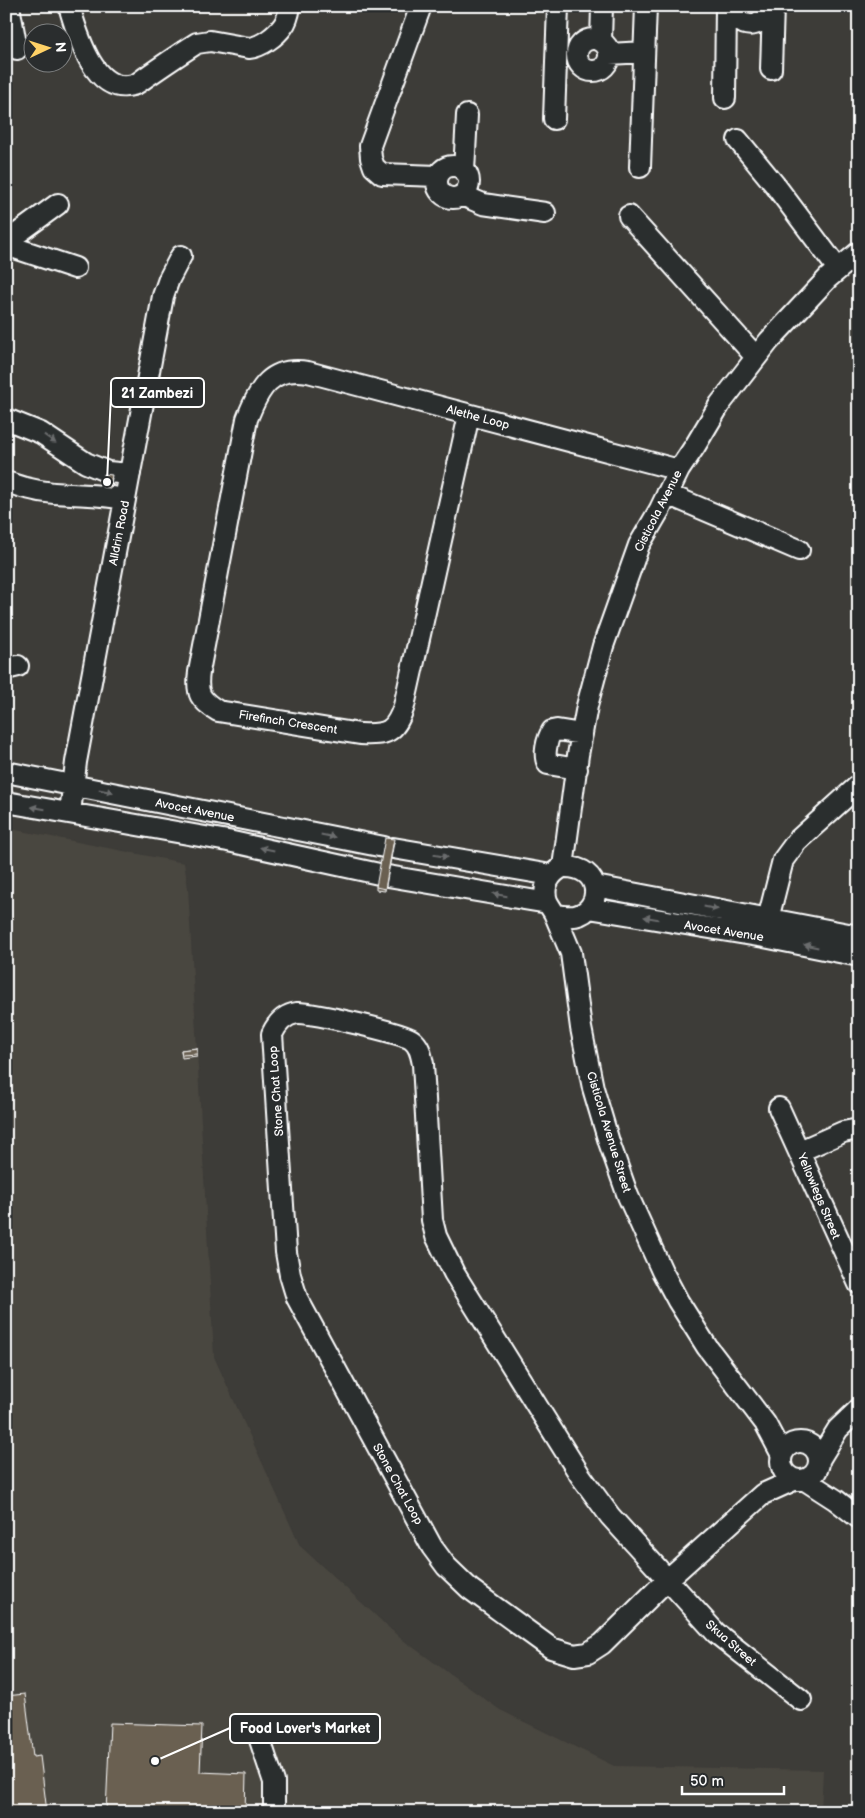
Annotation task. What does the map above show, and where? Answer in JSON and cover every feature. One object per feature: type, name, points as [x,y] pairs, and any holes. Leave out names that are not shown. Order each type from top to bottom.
[{"type":"street","points":[[9,6],[17,49]]},
{"type":"street","points":[[69,6],[77,32],[91,64],[110,83],[120,86],[134,85],[197,42],[210,41],[255,48],[271,38],[284,25],[290,6]]},
{"type":"street","points":[[421,6],[370,146],[371,158],[374,167],[382,174],[438,176]]},
{"type":"street","points":[[554,119],[558,6]]},
{"type":"street","points":[[602,6],[605,47],[609,59],[603,68],[594,71],[588,70],[580,64],[577,54],[578,49],[585,41],[595,39],[605,47],[644,52]]},
{"type":"street","points":[[640,167],[646,6]]},
{"type":"street","points":[[730,7],[736,18],[745,24],[756,24],[767,13]]},
{"type":"street","points":[[725,98],[730,7]]},
{"type":"street","points":[[767,13],[771,69]]},
{"type":"street","points":[[556,55],[577,54]]},
{"type":"street","points":[[464,171],[467,114]]},
{"type":"street","points":[[738,140],[775,185],[848,261]]},
{"type":"street","points":[[450,166],[455,166],[464,171],[467,176],[468,186],[462,195],[453,198],[443,195],[437,186],[438,176],[440,172],[450,166]]},
{"type":"street","points":[[783,179],[848,261]]},
{"type":"street","points":[[462,195],[483,204],[545,213]]},
{"type":"street","points":[[6,244],[58,204]]},
{"type":"street","points":[[629,216],[750,365]]},
{"type":"street","points":[[6,244],[75,268]]},
{"type":"street","name":"Alldrin Road","points":[[70,813],[72,785],[163,296],[169,279],[181,256]]},
{"type":"street","name":"Cisticola Avenue","points":[[557,871],[569,826],[587,706],[603,646],[639,545],[679,470],[720,404],[769,341],[828,278],[848,261]]},
{"type":"street","name":"Alethe Loop","points":[[278,374],[295,370],[308,372],[679,470]]},
{"type":"street","name":"Firefinch Crescent","points":[[278,374],[271,378],[262,389],[248,419],[200,663],[197,684],[199,694],[209,705],[218,711],[360,734],[386,733],[396,726],[404,706],[469,415]]},
{"type":"street","points":[[6,419],[41,433],[86,463],[108,472],[130,474]]},
{"type":"street","points":[[6,482],[34,490],[69,494],[104,494],[125,499]]},
{"type":"street","points":[[667,494],[799,550]]},
{"type":"street","points":[[577,769],[548,764],[545,756],[552,731],[582,734]]},
{"type":"street","name":"Avocet Avenue","points":[[6,772],[389,847],[557,871]]},
{"type":"street","points":[[766,928],[783,860],[788,851],[796,841],[859,785]]},
{"type":"street","name":"Avocet Avenue","points":[[6,802],[228,841],[552,909]]},
{"type":"street","name":"Cisticola Avenue","points":[[569,826],[583,870]]},
{"type":"street","points":[[574,867],[583,870],[592,880],[595,886],[593,902],[585,911],[568,916],[552,909],[545,894],[546,884],[557,871],[574,867]]},
{"type":"street","name":"Avocet Avenue","points":[[595,886],[766,928],[859,956]]},
{"type":"street","name":"Cisticola Avenue Street","points":[[552,909],[571,953],[581,1028],[593,1088],[628,1196],[678,1301],[707,1347],[765,1423],[800,1461]]},
{"type":"street","name":"Avocet Avenue","points":[[585,911],[859,936]]},
{"type":"street","name":"Cisticola Avenue Street","points":[[571,953],[585,911]]},
{"type":"street","name":"Stone Chat Loop","points":[[668,1579],[610,1516],[585,1482],[444,1255],[432,1220],[423,1064],[421,1052],[416,1043],[410,1038],[395,1033],[312,1014],[297,1013],[281,1020],[272,1034],[286,1252],[297,1298],[432,1547],[446,1566],[470,1589],[551,1648],[574,1655],[588,1652],[602,1644],[668,1579],[800,1461]]},
{"type":"street","name":"Yellowlegs Street","points":[[780,1108],[859,1284]]},
{"type":"street","points":[[800,1151],[842,1132],[859,1129]]},
{"type":"street","points":[[859,1409],[800,1461],[836,1500],[859,1518]]},
{"type":"street","name":"Skua Street","points":[[668,1579],[716,1632],[800,1700]]},
{"type":"street","points":[[258,1734],[274,1782],[274,1812]]},
{"type":"shaded area","points":[[6,828],[184,863],[188,888],[214,1357],[300,1546],[400,1638],[500,1710],[614,1766],[823,1770],[821,1812],[6,1812]]},
{"type":"building","points":[[104,474],[112,475],[110,486],[102,484]]},
{"type":"building","points":[[385,838],[394,839],[385,889],[376,887]]},
{"type":"building","points":[[197,1048],[197,1054],[182,1055],[181,1050]]},
{"type":"building","points":[[25,1694],[33,1757],[40,1756],[47,1812],[6,1812],[6,1696]]},
{"type":"building","points":[[110,1723],[202,1726],[200,1772],[246,1774],[245,1812],[106,1812]]},
{"type":"place","name":"21 Zambezi","points":[[107,482]]},
{"type":"place","name":"Food Lover's Market","points":[[155,1761]]}]
